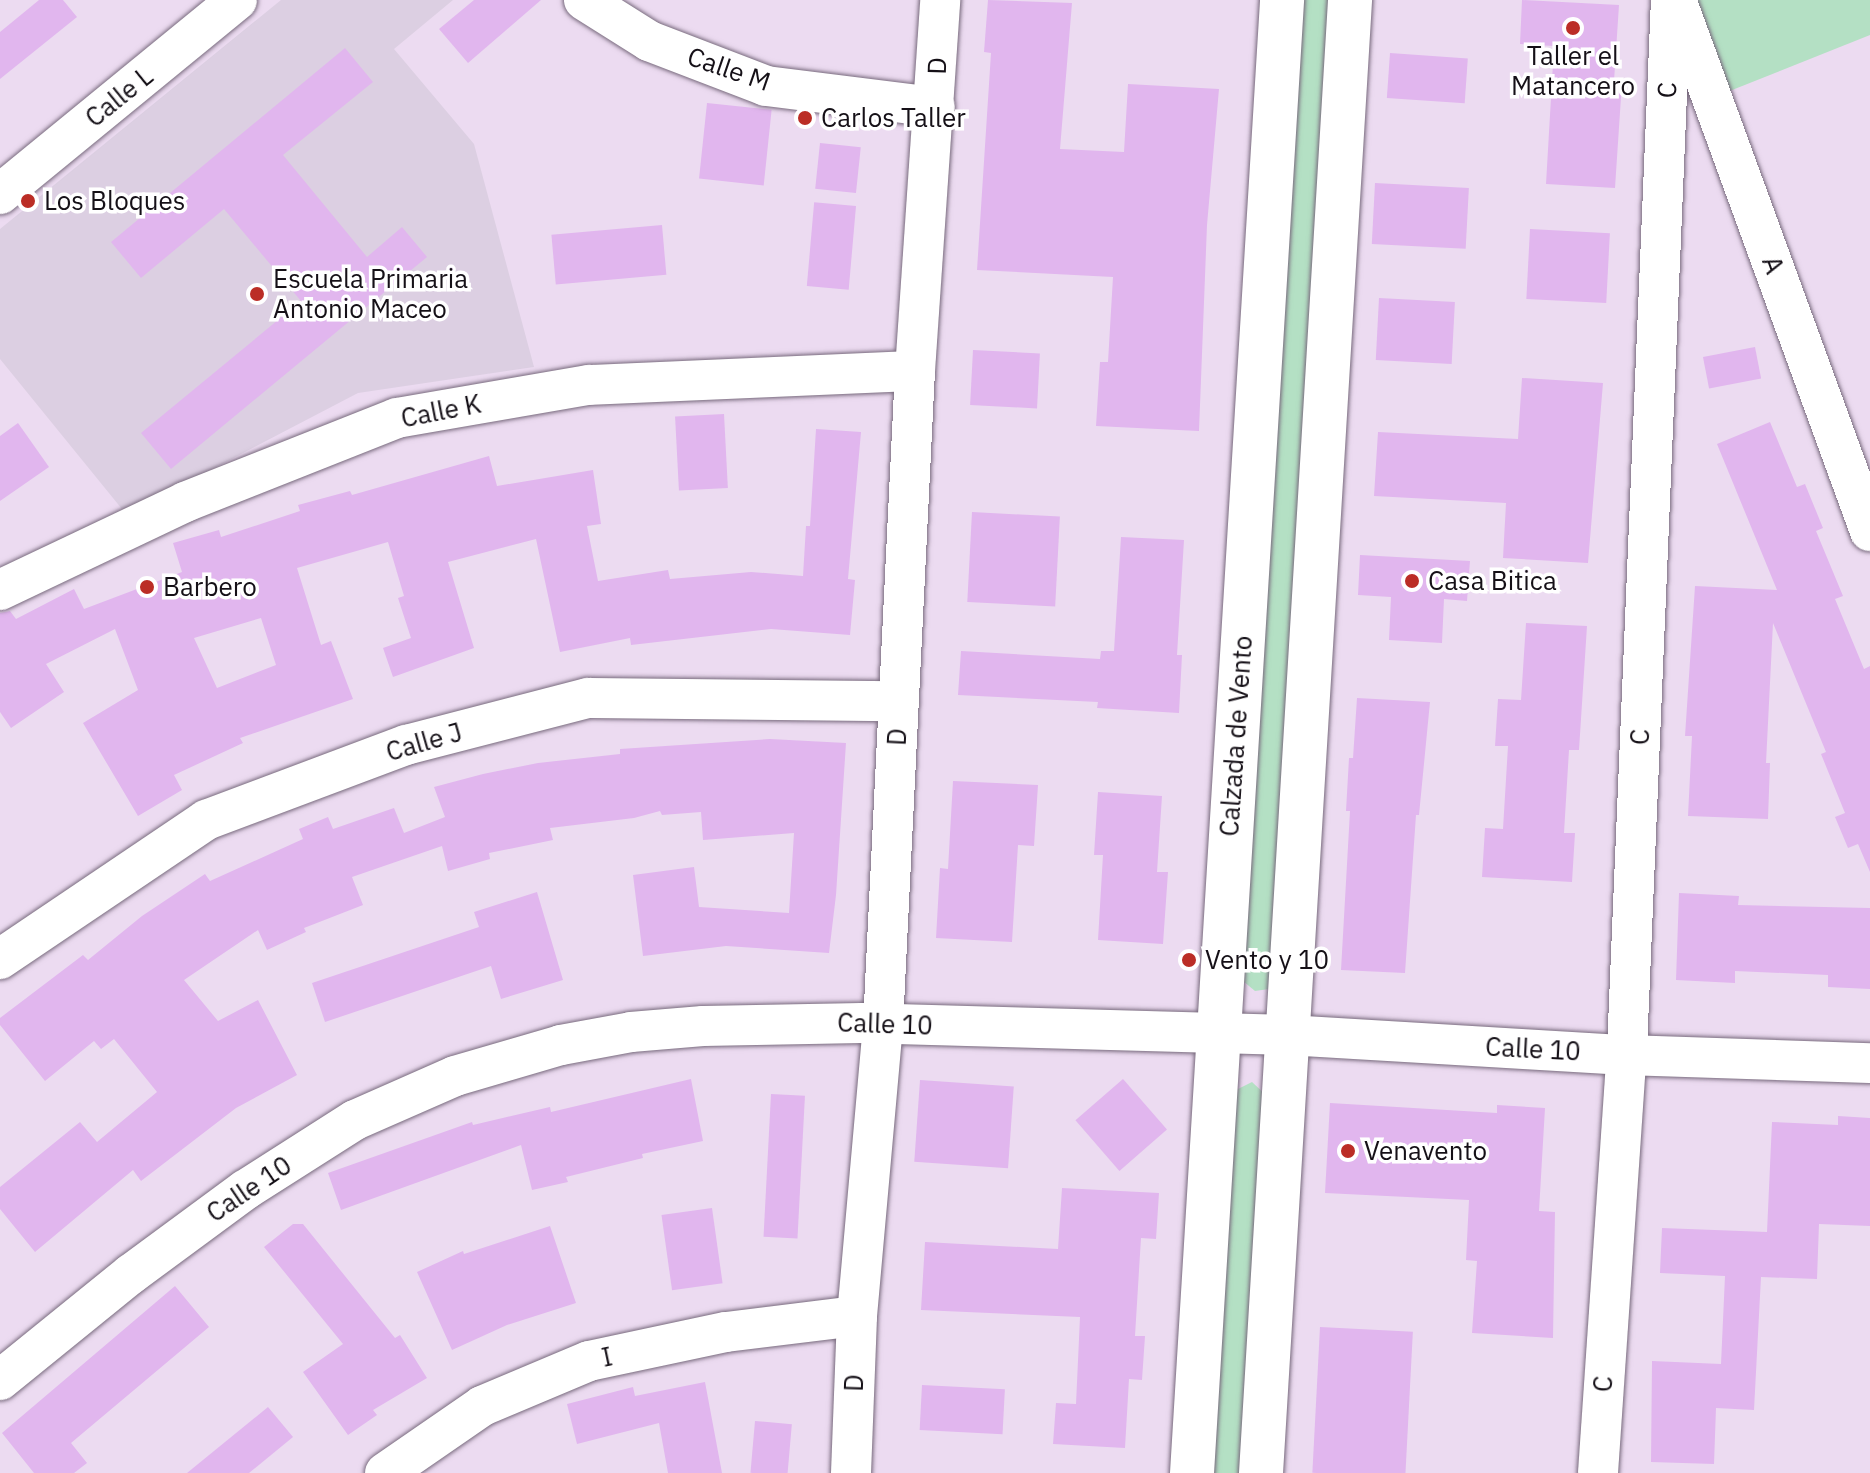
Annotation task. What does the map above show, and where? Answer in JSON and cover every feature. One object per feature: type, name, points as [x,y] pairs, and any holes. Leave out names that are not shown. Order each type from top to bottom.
[{"type":"main road","name":"Calzada de Vento","points":[[1192,1473],[1282,0]]},
{"type":"main road","points":[[1261,1473],[1350,0]]},
{"type":"street","name":"Calle L","points":[[0,194],[237,0]]},
{"type":"street","name":"Calle M","points":[[584,0],[649,41],[766,86],[935,107]]},
{"type":"street","name":"D","points":[[851,1473],[857,1316],[883,1025],[915,371],[940,0]]},
{"type":"street","name":"A","points":[[1674,0],[1870,531]]},
{"type":"street","name":"C","points":[[1598,1473],[1625,1055],[1674,0]]},
{"type":"street","name":"Calle K","points":[[0,590],[185,502],[397,418],[589,385],[915,371]]},
{"type":"street","name":"Calle J","points":[[0,959],[206,820],[406,745],[588,698],[898,701]]},
{"type":"street","name":"Calle 10","points":[[0,1380],[131,1274],[245,1190],[355,1120],[455,1076],[561,1045],[631,1032],[768,1024],[1218,1032],[1625,1055],[1870,1063]]},
{"type":"street","name":"I","points":[[385,1473],[482,1406],[589,1361],[726,1332],[857,1316]]},
{"type":"shaded area","name":"Escuela Primaria Antonio Maceo","points":[[281,0],[453,0],[394,49],[474,144],[534,367],[358,393],[126,514],[0,359],[0,229]]},
{"type":"green space","points":[[1288,0],[1334,0],[1269,989],[1255,991],[1243,981]]},
{"type":"green space","points":[[1676,0],[1870,0],[1870,35],[1712,98]]},
{"type":"green space","points":[[1252,1082],[1267,1096],[1248,1473],[1212,1473],[1234,1091]]},
{"type":"building","points":[[39,0],[63,0],[77,17],[0,79],[0,32]]},
{"type":"building","points":[[474,0],[541,0],[468,63],[439,29]]},
{"type":"building","points":[[988,0],[1072,3],[1060,149],[1124,152],[1128,84],[1219,89],[1207,225],[1199,431],[1096,426],[1100,362],[1108,362],[1113,277],[977,270],[991,53],[984,52]]},
{"type":"building","points":[[1522,0],[1619,5],[1614,81],[1622,82],[1615,188],[1546,184],[1554,46],[1520,44]]},
{"type":"building","points":[[345,48],[373,82],[283,155],[367,257],[402,227],[427,257],[171,469],[141,433],[301,301],[224,209],[141,278],[111,242]]},
{"type":"building","points":[[1390,53],[1468,58],[1465,103],[1387,98]]},
{"type":"building","points":[[707,103],[772,110],[764,185],[699,179]]},
{"type":"building","points":[[820,143],[861,147],[856,193],[815,189]]},
{"type":"building","points":[[1375,183],[1469,188],[1466,249],[1372,244]]},
{"type":"building","points":[[814,202],[856,206],[849,290],[807,286]]},
{"type":"building","points":[[662,225],[666,275],[556,284],[551,235]]},
{"type":"building","points":[[1530,229],[1610,233],[1606,303],[1526,299]]},
{"type":"building","points":[[1379,298],[1455,302],[1452,364],[1376,360]]},
{"type":"building","points":[[1755,347],[1761,378],[1709,389],[1703,357]]},
{"type":"building","points":[[973,350],[1040,354],[1037,408],[970,405]]},
{"type":"building","points":[[1522,378],[1603,383],[1588,563],[1503,558],[1506,503],[1374,496],[1378,432],[1518,439]]},
{"type":"building","points":[[724,414],[728,488],[679,490],[675,417]]},
{"type":"building","points":[[1770,422],[1797,487],[1805,484],[1823,528],[1816,531],[1843,596],[1835,599],[1864,669],[1870,666],[1870,872],[1858,844],[1848,848],[1835,817],[1845,813],[1821,754],[1826,752],[1773,623],[1766,763],[1770,763],[1768,819],[1688,816],[1692,736],[1685,736],[1695,586],[1777,590],[1717,444]]},
{"type":"building","points":[[18,423],[49,467],[0,501],[0,436]]},
{"type":"building","points":[[816,429],[861,432],[848,579],[855,580],[850,635],[771,629],[631,645],[630,638],[560,652],[536,539],[448,562],[474,648],[393,677],[383,648],[411,638],[398,598],[404,596],[388,542],[297,568],[321,645],[331,641],[353,699],[240,738],[243,743],[174,775],[182,790],[138,816],[83,723],[138,690],[115,629],[46,664],[64,692],[11,728],[0,712],[0,613],[10,611],[16,619],[74,589],[84,609],[182,572],[173,543],[219,530],[221,537],[300,511],[298,505],[350,491],[352,495],[489,456],[497,486],[593,470],[601,524],[587,526],[598,581],[668,570],[670,579],[751,572],[803,576],[806,526],[810,526]],"holes":[[[261,618],[276,665],[217,688],[194,638]]]},
{"type":"building","points":[[972,512],[1060,517],[1055,606],[967,602]]},
{"type":"building","points":[[1121,537],[1184,540],[1177,655],[1182,655],[1179,713],[1097,708],[1098,702],[958,695],[961,651],[1100,659],[1101,651],[1114,651]]},
{"type":"building","points":[[1360,555],[1470,561],[1467,601],[1444,599],[1442,643],[1389,640],[1391,597],[1358,595]]},
{"type":"building","points":[[1526,623],[1587,626],[1579,750],[1569,750],[1564,833],[1575,833],[1572,882],[1482,877],[1485,828],[1503,829],[1508,746],[1495,746],[1498,699],[1521,700]]},
{"type":"building","points":[[1357,698],[1430,702],[1419,815],[1416,815],[1405,973],[1341,970],[1350,811],[1346,811],[1349,758],[1353,758]]},
{"type":"building","points":[[770,739],[846,743],[829,953],[726,946],[643,956],[633,875],[694,867],[699,907],[789,913],[794,833],[703,840],[701,812],[662,815],[660,811],[634,818],[550,828],[553,840],[489,853],[490,859],[448,871],[442,846],[352,877],[363,905],[304,928],[306,932],[267,950],[258,930],[184,980],[218,1021],[258,1000],[297,1075],[236,1108],[141,1181],[133,1170],[35,1252],[0,1209],[0,1187],[80,1122],[97,1142],[157,1092],[114,1039],[101,1049],[94,1041],[45,1081],[0,1025],[0,1018],[83,955],[88,960],[142,916],[205,874],[210,881],[303,839],[299,829],[328,817],[333,829],[394,808],[404,833],[445,817],[434,787],[483,774],[538,763],[620,754],[620,749]]},
{"type":"building","points":[[953,781],[1038,785],[1034,846],[1018,845],[1012,942],[936,938],[940,868],[948,869]]},
{"type":"building","points":[[1098,792],[1162,796],[1157,872],[1168,872],[1163,944],[1098,940],[1103,855],[1094,855]]},
{"type":"building","points":[[537,892],[563,980],[501,999],[491,966],[325,1022],[312,983],[479,927],[474,912]]},
{"type":"building","points":[[1679,893],[1739,896],[1738,905],[1870,908],[1870,989],[1828,987],[1828,975],[1735,971],[1735,983],[1676,980]]},
{"type":"building","points":[[691,1079],[703,1141],[642,1154],[643,1158],[566,1177],[568,1182],[532,1190],[521,1145],[341,1210],[328,1173],[472,1122],[473,1125],[550,1107],[551,1112]]},
{"type":"building","points":[[1123,1079],[1167,1130],[1119,1171],[1075,1120]]},
{"type":"building","points":[[920,1080],[1014,1087],[1008,1168],[914,1162]]},
{"type":"building","points":[[771,1094],[805,1096],[797,1239],[764,1237]]},
{"type":"building","points":[[1330,1103],[1497,1113],[1497,1105],[1545,1108],[1539,1211],[1555,1212],[1553,1338],[1472,1333],[1477,1261],[1466,1260],[1469,1200],[1325,1193]]},
{"type":"building","points":[[1838,1116],[1870,1118],[1870,1226],[1819,1224],[1817,1279],[1761,1277],[1754,1410],[1716,1408],[1714,1464],[1651,1462],[1652,1361],[1721,1364],[1725,1276],[1660,1273],[1662,1228],[1767,1232],[1772,1122],[1838,1125]]},
{"type":"building","points":[[1062,1188],[1159,1193],[1156,1239],[1141,1238],[1135,1336],[1145,1336],[1142,1380],[1129,1379],[1125,1448],[1053,1444],[1056,1403],[1076,1404],[1080,1317],[921,1310],[925,1242],[1058,1249]]},
{"type":"building","points":[[712,1208],[723,1283],[672,1290],[661,1215]]},
{"type":"building","points":[[293,1224],[303,1224],[395,1338],[400,1335],[427,1378],[373,1410],[377,1415],[348,1435],[303,1372],[343,1344],[264,1247]]},
{"type":"building","points":[[550,1226],[576,1303],[507,1325],[452,1350],[417,1272],[463,1251],[464,1254]]},
{"type":"building","points":[[175,1286],[209,1327],[71,1443],[87,1463],[74,1473],[34,1473],[2,1433]]},
{"type":"building","points":[[1320,1327],[1413,1332],[1405,1473],[1312,1473]]},
{"type":"building","points":[[705,1382],[722,1473],[668,1473],[659,1423],[577,1444],[567,1404],[633,1387],[635,1396]]},
{"type":"building","points":[[922,1385],[1005,1389],[1003,1434],[920,1430]]},
{"type":"building","points":[[268,1407],[293,1437],[249,1473],[187,1473]]},
{"type":"building","points":[[755,1421],[792,1424],[788,1473],[750,1473]]},
{"type":"place","name":"Taller el Matancero","points":[[1573,28]]},
{"type":"place","name":"Carlos Taller","points":[[805,118]]},
{"type":"place","name":"Los Bloques","points":[[28,201]]},
{"type":"place","name":"Escuela Primaria Antonio Maceo","points":[[257,294]]},
{"type":"place","name":"Casa Bitica","points":[[1412,581]]},
{"type":"place","name":"Barbero","points":[[147,587]]},
{"type":"place","name":"Vento y 10","points":[[1189,960]]},
{"type":"place","name":"Venavento","points":[[1348,1151]]}]
